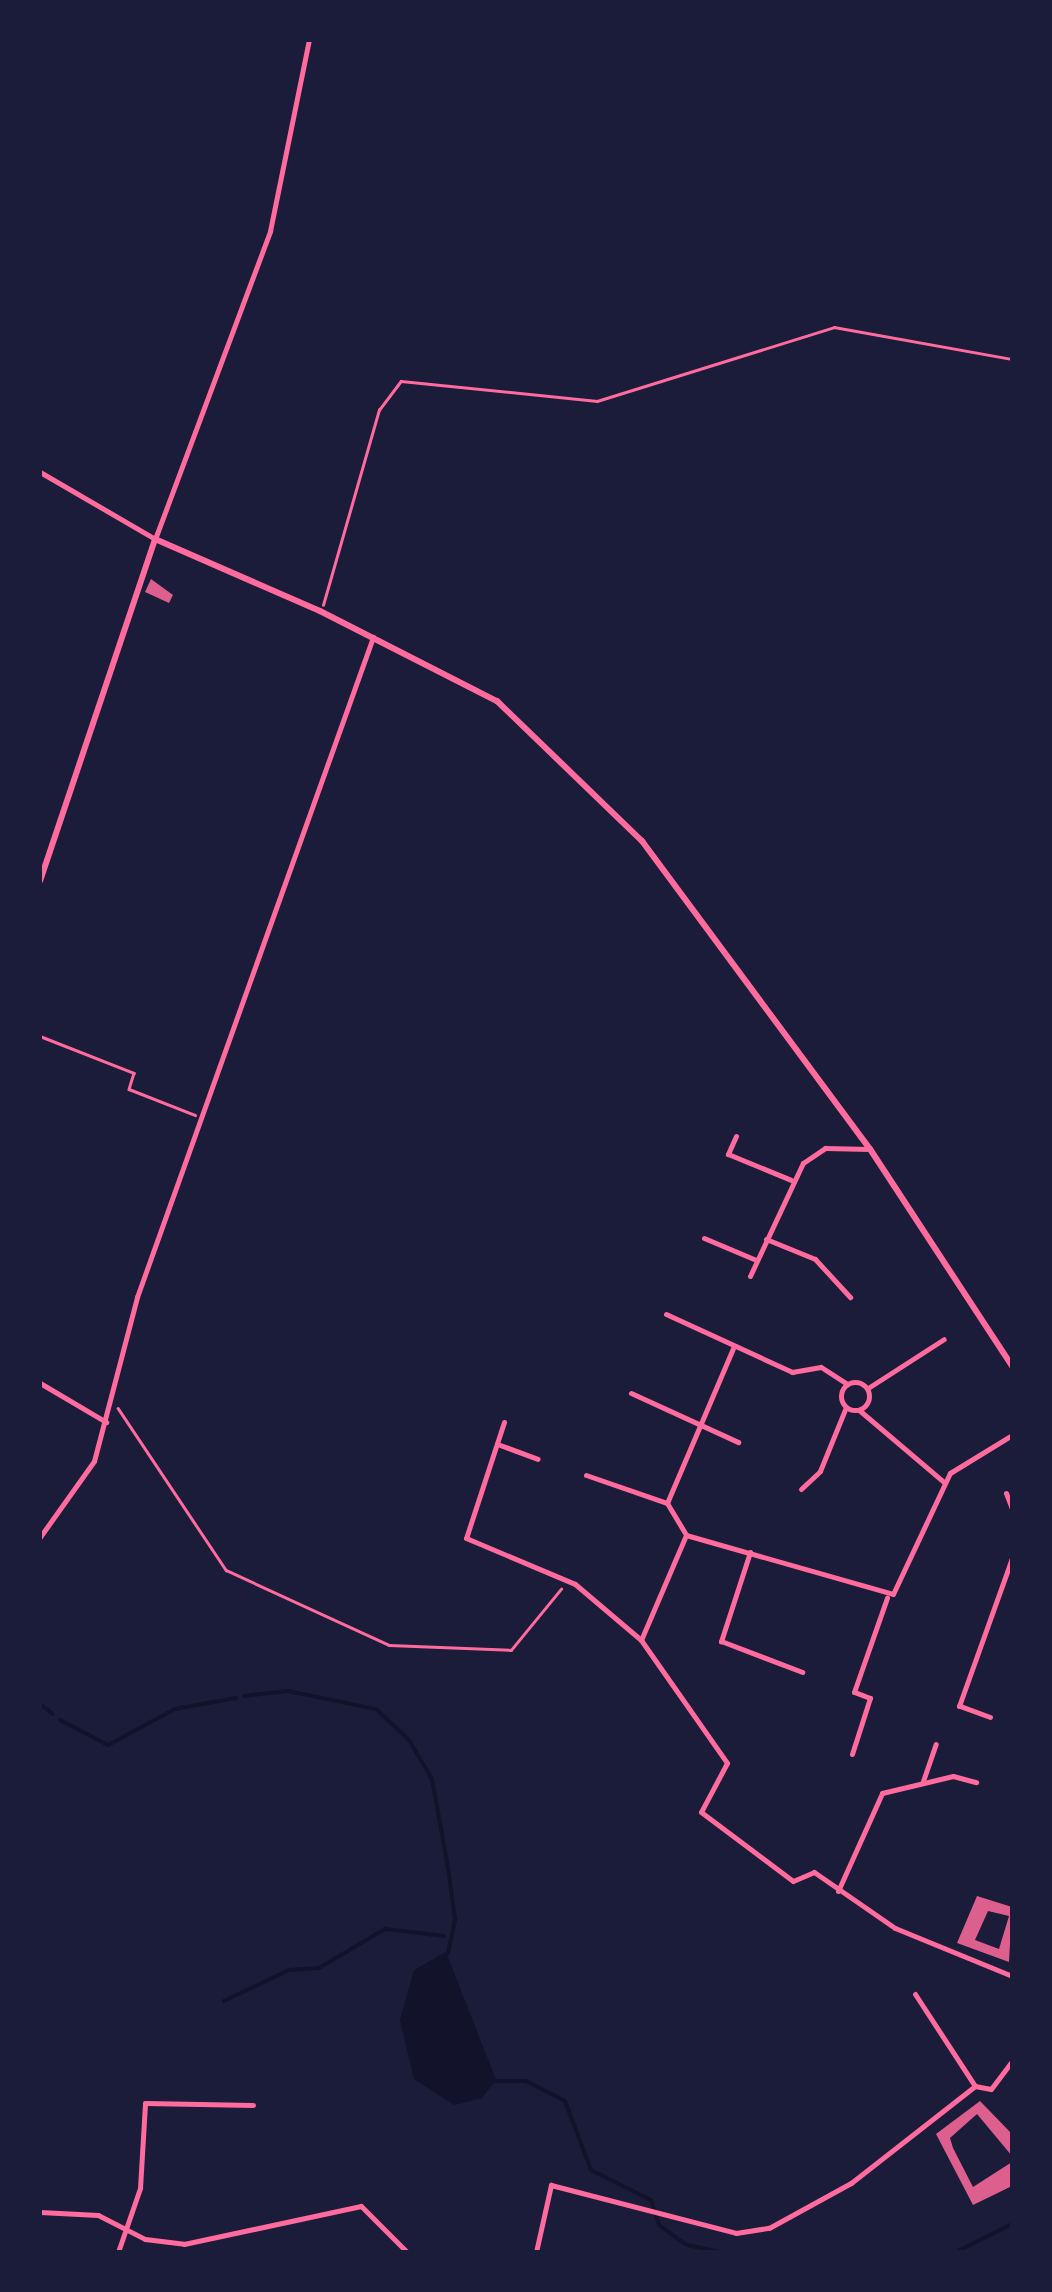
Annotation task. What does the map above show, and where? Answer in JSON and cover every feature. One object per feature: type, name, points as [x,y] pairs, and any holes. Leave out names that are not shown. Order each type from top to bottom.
[{"type":"street","points":[[40,881],[155,539],[270,231],[310,40]]},
{"type":"street","points":[[40,472],[155,539],[320,611],[497,701],[642,841],[870,1149],[1012,1366]]},
{"type":"street","points":[[40,1537],[87,1474],[111,1406],[137,1297],[206,1120],[373,637]]},
{"type":"street","points":[[736,1136],[728,1154],[791,1180]]},
{"type":"street","points":[[750,1276],[791,1180],[826,1148],[870,1149]]},
{"type":"street","points":[[704,1238],[756,1260]]},
{"type":"street","points":[[766,1238],[815,1259],[850,1297]]},
{"type":"street","points":[[666,1314],[792,1372],[820,1367],[847,1384],[868,1388]]},
{"type":"street","points":[[859,1410],[868,1388],[944,1339]]},
{"type":"street","points":[[667,1503],[734,1346]]},
{"type":"street","points":[[40,1383],[106,1422]]},
{"type":"street","points":[[801,1489],[820,1472],[846,1407],[847,1384]]},
{"type":"street","points":[[631,1393],[738,1442]]},
{"type":"street","points":[[846,1407],[859,1410],[944,1482]]},
{"type":"street","points":[[504,1422],[500,1446],[466,1538],[568,1580],[641,1640],[727,1763],[701,1812],[794,1880],[806,1869],[895,1928],[1012,1976]]},
{"type":"street","points":[[852,1754],[870,1698],[854,1692],[886,1598],[902,1584],[944,1482],[1012,1434]]},
{"type":"street","points":[[500,1446],[538,1458]]},
{"type":"street","points":[[586,1476],[667,1503],[686,1535],[750,1552],[886,1598]]},
{"type":"street","points":[[1006,1493],[1012,1509]]},
{"type":"street","points":[[641,1640],[686,1535]]},
{"type":"street","points":[[750,1552],[721,1641],[802,1672]]},
{"type":"street","points":[[990,1717],[958,1706],[1012,1558]]},
{"type":"street","points":[[922,1780],[936,1744]]},
{"type":"street","points":[[838,1891],[875,1801],[922,1780],[976,1782]]},
{"type":"street","points":[[916,1994],[975,2086],[990,2089],[1012,2061]]},
{"type":"street","points":[[536,2252],[546,2187],[652,2215],[748,2234],[769,2228],[851,2182],[975,2086]]},
{"type":"street","points":[[118,2252],[140,2188],[145,2103],[253,2105]]},
{"type":"street","points":[[40,2212],[98,2214],[184,2244],[361,2206],[406,2252]]},
{"type":"path","points":[[320,611],[379,410],[401,381],[610,399],[834,327],[1012,359]]},
{"type":"path","points":[[40,1036],[134,1074],[129,1089],[206,1120]]},
{"type":"path","points":[[111,1406],[124,1411],[226,1570],[388,1645],[511,1650],[568,1580]]},
{"type":"shaded area","points":[[446,1952],[496,2080],[482,2098],[454,2105],[414,2079],[400,2020],[414,1970]]},
{"type":"building","points":[[151,579],[173,595],[169,603],[145,592]]},
{"type":"building","points":[[977,1896],[1012,1907],[1009,1962],[957,1943]],"holes":[[[988,1911],[1009,1916],[999,1949],[975,1940]]]},
{"type":"building","points":[[980,2101],[1012,2134],[1012,2156],[977,2114],[950,2138],[953,2148],[973,2187],[1012,2162],[1012,2186],[973,2205],[936,2134]]},
{"type":"waterway","points":[[244,1696],[288,1691],[376,1709],[409,1740],[432,1779],[455,1920],[448,1953]]},
{"type":"waterway","points":[[60,1720],[108,1745],[175,1709],[236,1698]]},
{"type":"waterway","points":[[40,1704],[53,1714]]},
{"type":"waterway","points":[[224,2001],[289,1970],[319,1968],[385,1929],[445,1936]]},
{"type":"waterway","points":[[493,2081],[526,2081],[565,2101],[591,2170],[651,2200],[659,2225],[687,2245],[720,2252]]},
{"type":"waterway","points":[[956,2252],[1012,2224]]},
{"type":"waterway","points":[[813,2252],[840,2252]]}]
